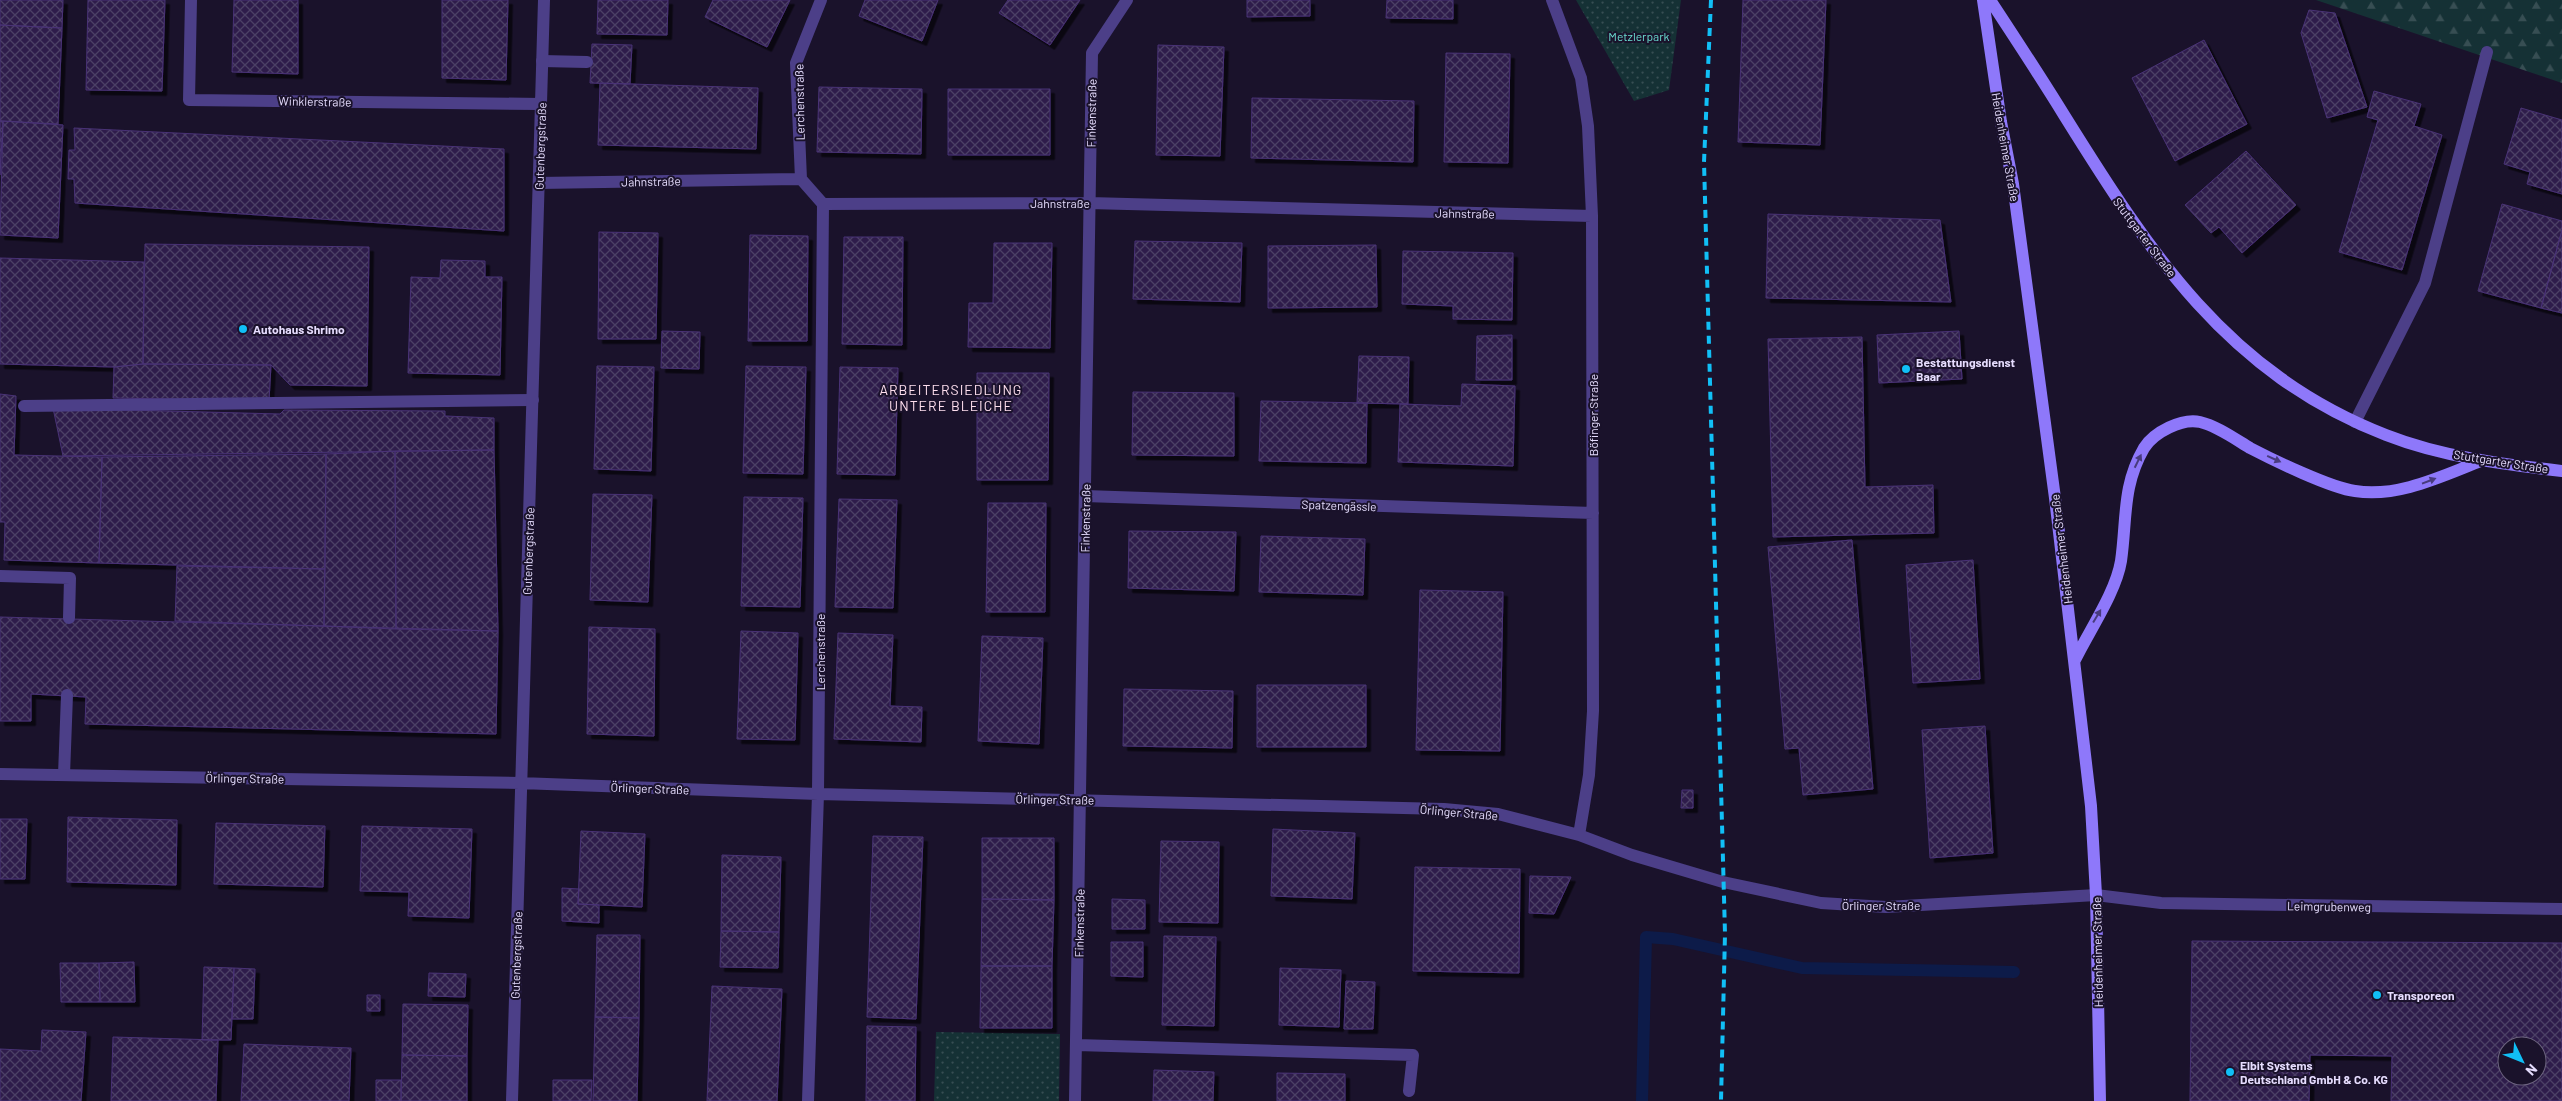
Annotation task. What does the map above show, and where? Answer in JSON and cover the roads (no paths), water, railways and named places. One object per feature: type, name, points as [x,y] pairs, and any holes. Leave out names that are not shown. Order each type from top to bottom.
[{"type":"main road","name":"Heidenheimer Straße","points":[[1982,0],[2001,122],[2013,184],[2091,806],[2096,895],[2100,1101]]},
{"type":"main road","name":"Stuttgarter Straße","points":[[1990,0],[2112,194],[2151,249],[2199,306],[2252,358],[2302,395],[2355,422],[2420,446],[2482,461],[2562,471]]},
{"type":"main road","points":[[2074,660],[2109,596],[2121,562],[2124,515],[2130,478],[2146,445],[2162,431],[2185,422],[2200,422],[2256,451],[2353,491],[2373,493],[2416,486],[2482,461]]},
{"type":"street","name":"Winklerstraße","points":[[191,0],[189,100],[541,104]]},
{"type":"street","name":"Gutenbergstraße","points":[[512,1101],[544,0]]},
{"type":"street","name":"Lerchenstraße","points":[[801,179],[796,62],[821,0]]},
{"type":"street","name":"Finkenstraße","points":[[1075,1101],[1092,53],[1126,0]]},
{"type":"street","name":"Böfinger Straße","points":[[1552,0],[1581,78],[1588,126],[1592,216],[1593,711],[1589,774],[1579,835]]},
{"type":"street","points":[[2355,422],[2425,283],[2487,52]]},
{"type":"street","points":[[542,60],[588,62]]},
{"type":"street","points":[[801,179],[823,204]]},
{"type":"street","name":"Jahnstraße","points":[[539,183],[801,179]]},
{"type":"street","name":"Jahnstraße","points":[[823,204],[1089,203],[1592,216]]},
{"type":"street","name":"Lerchenstraße","points":[[808,1101],[818,794],[823,204]]},
{"type":"street","points":[[24,406],[533,400]]},
{"type":"street","name":"Spatzengässle","points":[[1085,496],[1593,513]]},
{"type":"street","points":[[0,576],[70,578],[69,618]]},
{"type":"street","points":[[64,775],[66,696]]},
{"type":"street","name":"Örlinger Straße","points":[[0,774],[520,783],[818,794],[1444,809],[1498,814],[1579,835],[1632,855],[1723,882],[1777,895],[1834,905],[1886,907],[2096,895]]},
{"type":"street","name":"Leimgrubenweg","points":[[2096,895],[2161,903],[2562,909]]},
{"type":"street","points":[[1076,1046],[1413,1056],[1409,1091]]},
{"type":"waterway","points":[[1642,1101],[1646,937],[1673,939],[1802,968],[2014,972]]},
{"type":"railway","points":[[1711,0],[1704,162],[1725,934],[1721,1101]]},
{"type":"place","name":"Autohaus Shrimo","points":[[243,329]]},
{"type":"place","name":"Bestattungsdienst Baar","points":[[1906,369]]},
{"type":"place","name":"Transporeon","points":[[2377,995]]},
{"type":"place","name":"Elbit Systems Deutschland GmbH & Co. KG","points":[[2230,1072]]},
{"type":"district","name":"ARBEITERSIEDLUNG UNTERE BLEICHE","points":[[951,398]]},
{"type":"park label","name":"Metzlerpark","points":[[1639,36]]}]
